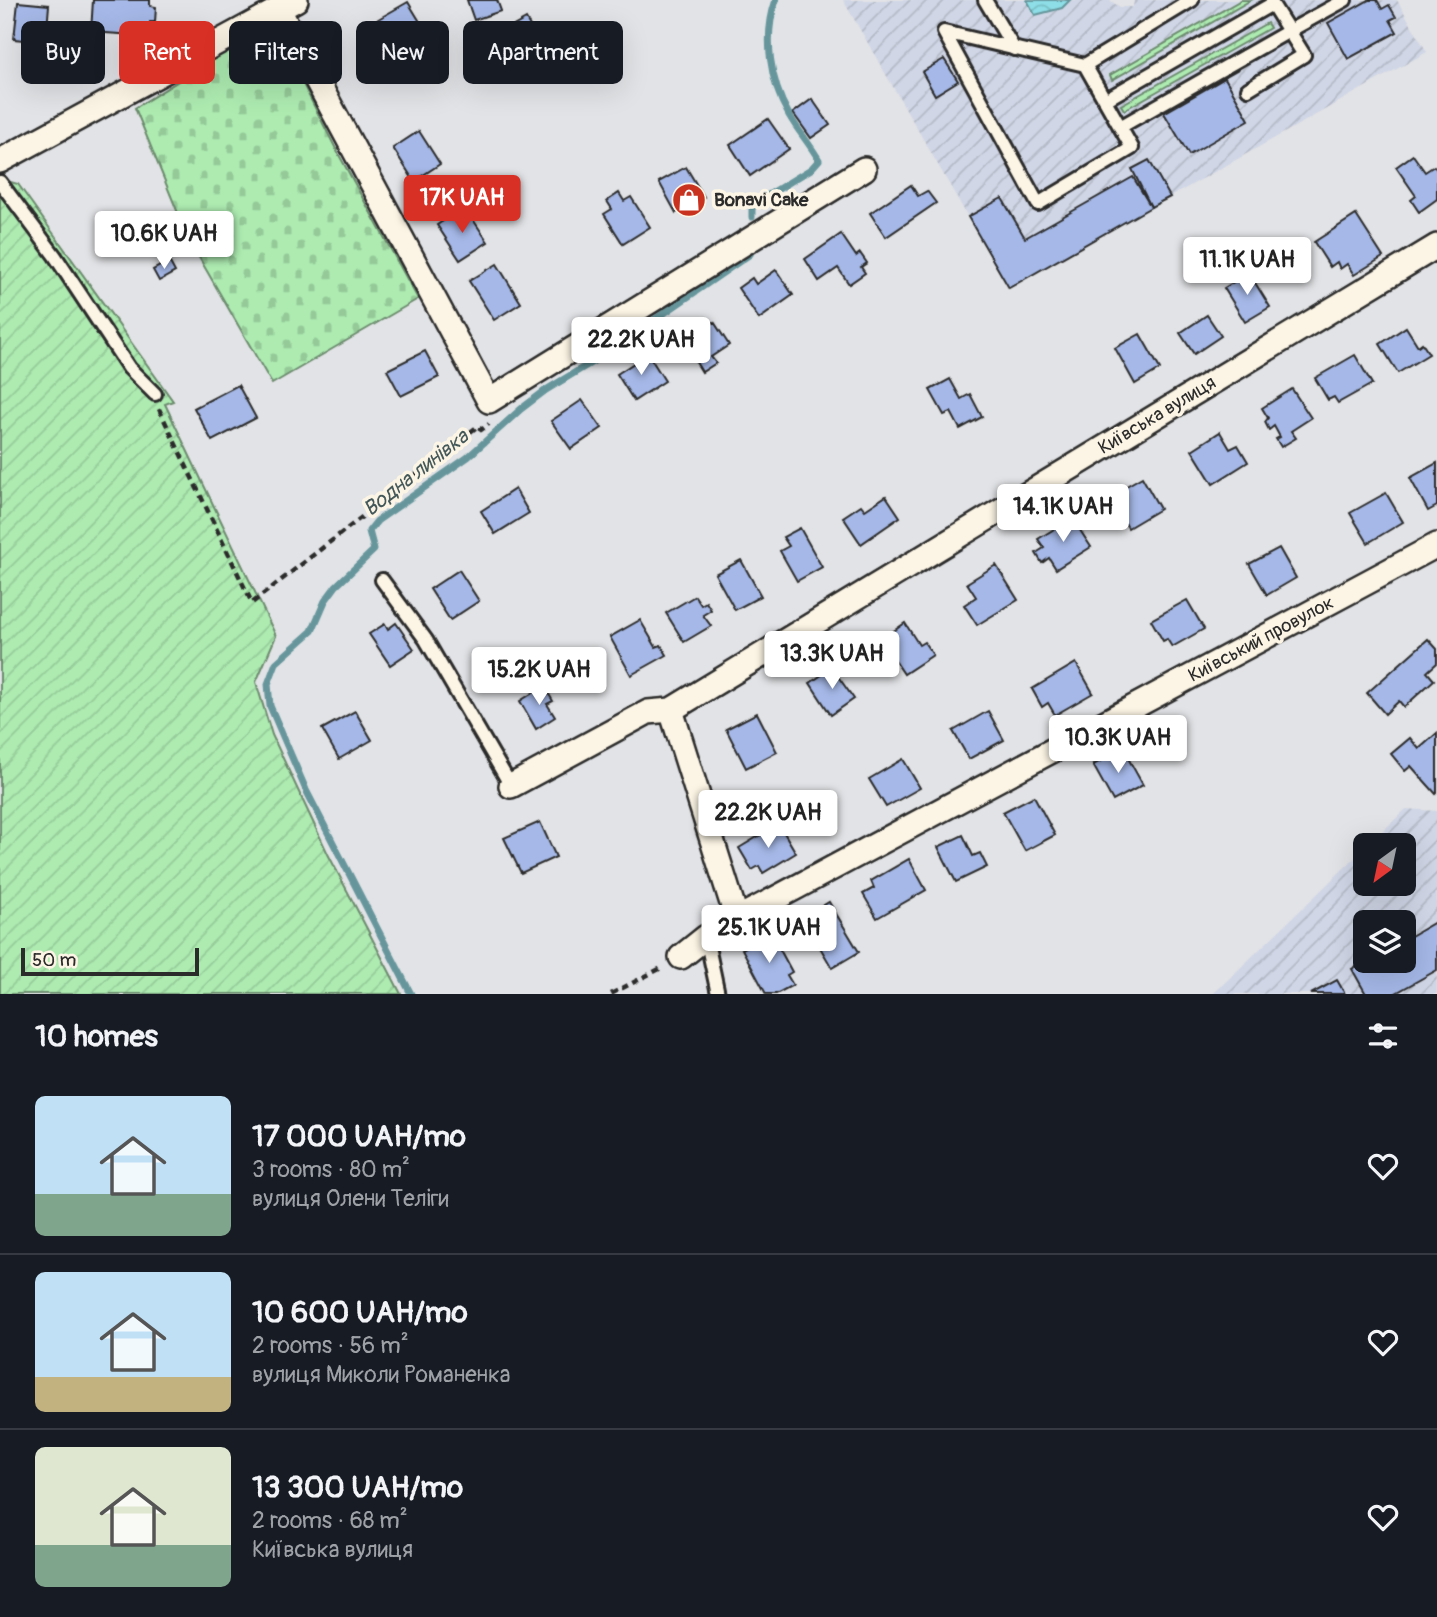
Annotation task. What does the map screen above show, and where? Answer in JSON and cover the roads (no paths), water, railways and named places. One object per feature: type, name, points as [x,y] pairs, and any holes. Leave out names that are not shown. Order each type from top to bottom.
[{"type":"street","points":[[0,161],[288,5],[489,401],[864,169]]},
{"type":"street","name":"Київська вулиця","points":[[511,786],[648,712],[671,710],[1437,246]]},
{"type":"street","name":"Київський провулок","points":[[681,957],[706,937],[737,919],[1437,545]]},
{"type":"street","points":[[671,710],[737,919]]},
{"type":"lane","points":[[985,0],[1014,49]]},
{"type":"lane","points":[[1085,65],[1132,148],[1038,204],[944,32],[1085,65],[1192,0]]},
{"type":"lane","points":[[1120,127],[1345,0]]},
{"type":"lane","points":[[1105,100],[1274,1],[1304,55],[1248,89]]},
{"type":"lane","points":[[0,182],[55,256],[129,368],[155,394]]},
{"type":"lane","points":[[382,579],[426,640],[511,786]]},
{"type":"lane","points":[[706,937],[718,994]]},
{"type":"water","points":[[1027,0],[1070,0],[1062,8],[1035,15]]},
{"type":"waterway","name":"Водна линівка","points":[[752,217],[752,208],[757,202],[811,169],[819,160],[782,102],[773,74],[769,44],[776,0]]},
{"type":"waterway","name":"Водна линівка","points":[[411,994],[306,790],[270,706],[268,684],[276,663],[312,631],[325,601],[336,586],[374,550],[369,531],[377,521],[468,457],[546,390],[599,358],[750,254]]},
{"type":"place","name":"Bonavi Cake","points":[[689,200]]}]
